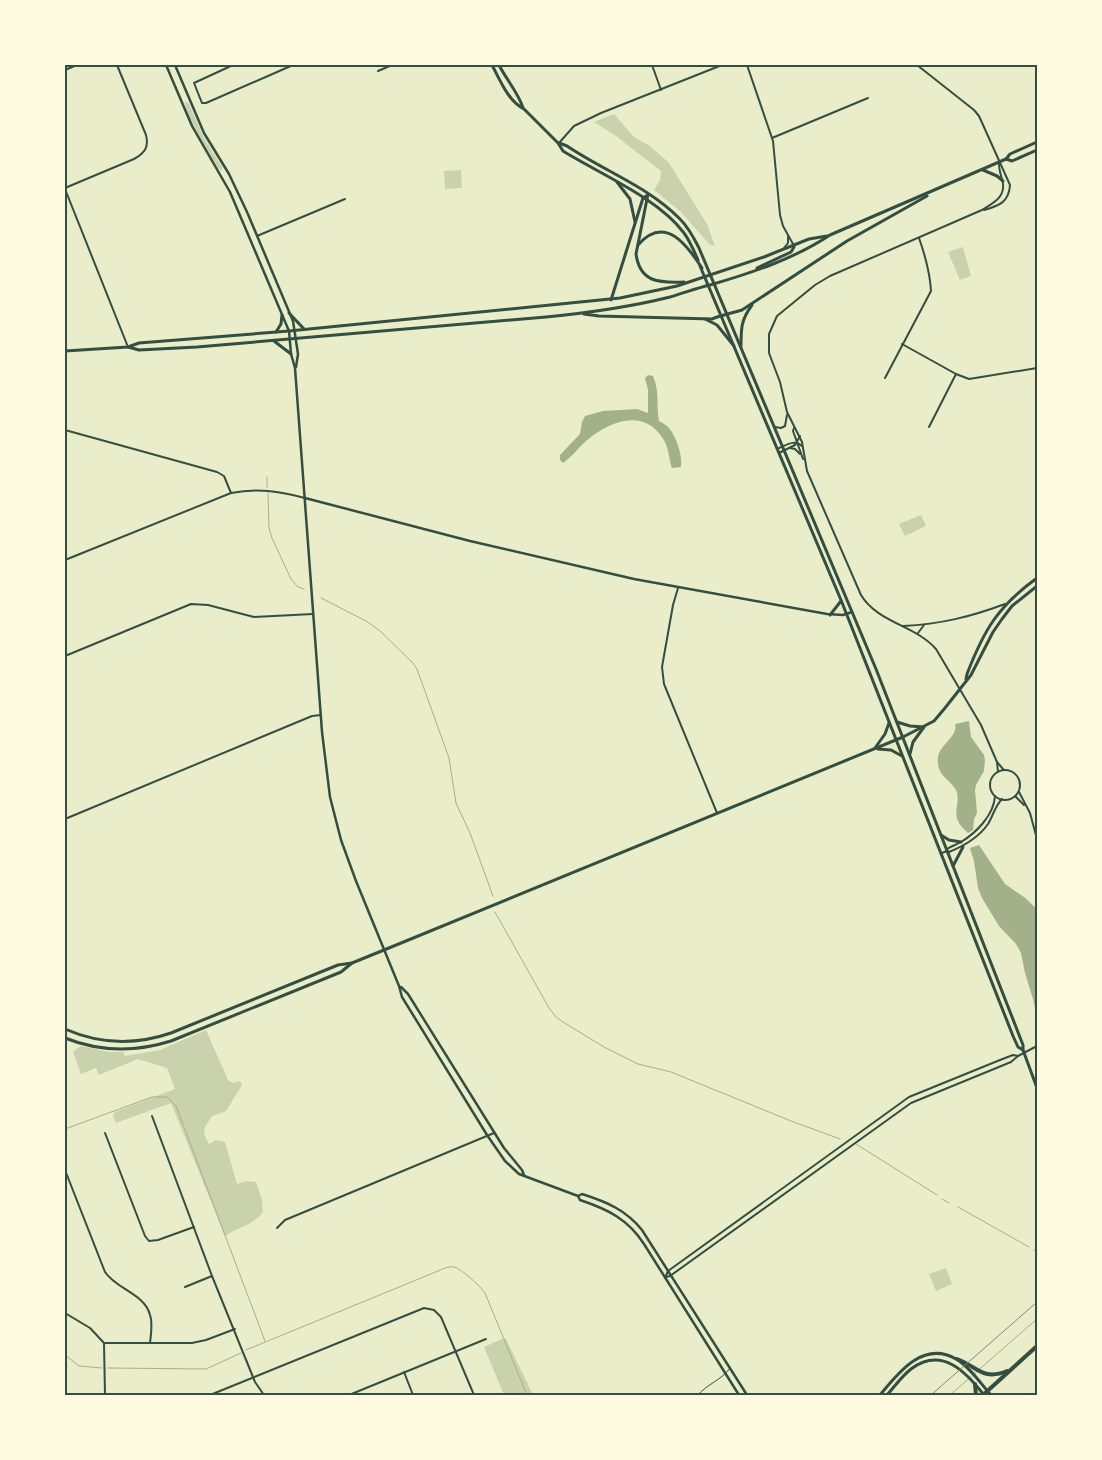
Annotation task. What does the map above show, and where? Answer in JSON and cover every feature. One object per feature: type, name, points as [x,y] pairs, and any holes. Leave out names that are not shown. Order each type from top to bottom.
[{"type":"highway","points":[[985,1394],[1037,1346]]},
{"type":"highway","points":[[959,1361],[989,1375],[1000,1374],[1012,1369]]},
{"type":"highway","points":[[976,1395],[977,1382]]},
{"type":"main road","points":[[492,65],[503,86],[517,105],[524,109],[558,143],[563,152],[643,198],[665,213],[683,232],[702,268],[841,601],[1013,1036],[1018,1047],[1024,1052]]},
{"type":"main road","points":[[499,65],[524,109]]},
{"type":"main road","points":[[128,347],[139,350],[289,340],[581,313],[670,297],[755,270],[813,246],[830,236],[998,163],[1006,159],[1010,154],[1037,142]]},
{"type":"main road","points":[[558,143],[567,146],[667,207],[681,220],[699,248],[903,737],[1018,1031],[1037,1088]]},
{"type":"main road","points":[[1006,159],[1012,161],[1037,150]]},
{"type":"main road","points":[[982,170],[997,176],[1003,181]]},
{"type":"main road","points":[[617,182],[630,199],[635,222]]},
{"type":"main road","points":[[581,313],[599,316],[712,319],[742,310],[855,236],[946,186]]},
{"type":"main road","points":[[611,300],[643,198],[648,194]]},
{"type":"main road","points":[[648,194],[648,202],[636,254],[637,262],[647,277],[662,283],[688,282]]},
{"type":"main road","points":[[638,246],[653,233],[662,232],[670,234],[684,243],[702,268]]},
{"type":"main road","points":[[65,351],[128,347],[139,343],[289,331],[611,300],[652,292],[688,282],[782,251],[810,239],[830,236]]},
{"type":"main road","points":[[755,270],[762,264],[791,252],[794,246]]},
{"type":"main road","points":[[741,346],[741,330],[744,316],[754,302]]},
{"type":"main road","points":[[289,313],[305,329]]},
{"type":"main road","points":[[276,332],[281,324],[282,315]]},
{"type":"main road","points":[[704,318],[717,325],[734,346]]},
{"type":"main road","points":[[274,341],[291,354]]},
{"type":"main road","points":[[965,681],[980,642],[991,622],[1005,604],[1037,578]]},
{"type":"main road","points":[[65,1030],[88,1038],[109,1042],[152,1039],[171,1033],[338,965],[352,963],[897,740],[934,721],[971,675],[1002,619],[1012,606],[1037,586]]},
{"type":"main road","points":[[830,615],[841,601]]},
{"type":"main road","points":[[896,721],[910,726],[924,727]]},
{"type":"main road","points":[[875,748],[885,734],[889,722]]},
{"type":"main road","points":[[910,755],[913,742],[924,727]]},
{"type":"main road","points":[[875,748],[892,750],[902,756]]},
{"type":"main road","points":[[940,834],[949,840],[961,842]]},
{"type":"main road","points":[[953,867],[963,846]]},
{"type":"main road","points":[[65,1038],[85,1045],[105,1048],[126,1049],[154,1046],[172,1041],[341,972],[352,963]]},
{"type":"main road","points":[[880,1395],[899,1372],[914,1360],[936,1354],[945,1355],[959,1361],[985,1394],[991,1395]]},
{"type":"main road","points":[[887,1395],[910,1370],[928,1361],[941,1361],[957,1366],[977,1382]]},
{"type":"street","points":[[65,70],[77,65]]},
{"type":"street","points":[[117,65],[146,135],[147,148],[142,155],[134,159],[65,188],[128,347]]},
{"type":"street","points":[[166,65],[192,126],[232,198],[289,331],[291,354],[295,368],[327,777],[335,818],[356,881],[400,986],[402,997],[487,1136],[509,1166],[518,1174],[578,1196],[580,1200],[600,1206],[632,1228],[739,1395]]},
{"type":"street","points":[[175,65],[201,126],[229,174],[289,313],[295,330],[298,354],[295,368]]},
{"type":"street","points":[[232,65],[194,82],[202,103],[206,103],[293,65]]},
{"type":"street","points":[[378,71],[392,65]]},
{"type":"street","points":[[652,65],[661,90]]},
{"type":"street","points":[[558,143],[574,126],[722,65]]},
{"type":"street","points":[[747,65],[772,138],[775,151],[780,215],[788,237],[794,246]]},
{"type":"street","points":[[804,459],[806,457],[804,447],[787,412],[780,382],[768,353],[769,334],[777,316],[815,285],[830,276],[982,210],[1002,204],[1010,192],[1007,177],[998,163],[981,120],[974,110],[917,65]]},
{"type":"street","points":[[772,138],[868,98]]},
{"type":"street","points":[[982,210],[1001,197],[1004,192],[998,163]]},
{"type":"street","points":[[257,236],[345,199]]},
{"type":"street","points":[[782,251],[788,242],[788,237]]},
{"type":"street","points":[[885,378],[931,291],[923,249],[918,238]]},
{"type":"street","points":[[902,344],[956,374],[973,379],[1037,368]]},
{"type":"street","points":[[929,427],[956,374]]},
{"type":"street","points":[[775,427],[782,428],[785,426],[787,412]]},
{"type":"street","points":[[794,428],[793,431],[801,455]]},
{"type":"street","points":[[65,430],[217,472],[224,476],[231,492]]},
{"type":"street","points":[[790,448],[797,442],[800,436]]},
{"type":"street","points":[[778,451],[797,442]]},
{"type":"street","points":[[797,442],[804,447]]},
{"type":"street","points":[[784,448],[795,450],[804,459],[807,470],[867,605],[874,611],[925,639],[936,649],[981,725],[997,762],[998,772]]},
{"type":"street","points":[[65,560],[231,492],[263,489],[470,540],[678,588],[830,615],[852,612]]},
{"type":"street","points":[[678,588],[672,605],[662,667],[664,684],[716,813]]},
{"type":"street","points":[[65,656],[190,604],[208,604],[254,617],[313,614]]},
{"type":"street","points":[[901,626],[954,621],[1005,604]]},
{"type":"street","points":[[917,634],[924,625]]},
{"type":"street","points":[[65,819],[312,716],[321,716]]},
{"type":"street","points":[[997,762],[1004,770],[1016,774],[1020,785],[1015,796],[1008,799],[995,796],[990,786],[991,781],[998,772],[1004,770]]},
{"type":"street","points":[[1018,792],[1033,820],[1037,838]]},
{"type":"street","points":[[947,851],[948,848],[961,842],[977,830],[985,820],[995,796]]},
{"type":"street","points":[[1015,796],[1026,807]]},
{"type":"street","points":[[941,853],[963,846],[978,835],[988,823],[998,802],[1002,799]]},
{"type":"street","points":[[400,986],[408,994],[510,1158],[522,1170],[524,1175]]},
{"type":"street","points":[[665,1278],[911,1103],[1011,1062],[1024,1052],[1037,1046]]},
{"type":"street","points":[[665,1278],[668,1271],[909,1096],[1013,1055],[1018,1056]]},
{"type":"street","points":[[152,1116],[212,1276],[235,1329],[253,1378],[264,1395]]},
{"type":"street","points":[[105,1133],[145,1236],[149,1241],[158,1240],[194,1227]]},
{"type":"street","points":[[277,1228],[286,1220],[494,1133]]},
{"type":"street","points":[[65,1170],[105,1272],[147,1307],[151,1316],[150,1343]]},
{"type":"street","points":[[578,1196],[582,1194],[613,1205],[631,1218],[642,1230],[747,1395]]},
{"type":"street","points":[[184,1286],[212,1276]]},
{"type":"street","points":[[212,1395],[422,1308],[431,1309],[440,1315],[474,1395]]},
{"type":"street","points":[[65,1313],[90,1328],[104,1343],[105,1395]]},
{"type":"street","points":[[104,1343],[196,1342],[235,1329]]},
{"type":"street","points":[[349,1395],[486,1339]]},
{"type":"street","points":[[404,1372],[413,1395]]},
{"type":"street","points":[[70,1395],[95,1395]]},
{"type":"lane","points":[[698,1395],[707,1386],[726,1374],[730,1368]]},
{"type":"shaded area","points":[[185,101],[189,104],[204,138],[222,167],[222,171],[218,168],[198,135],[189,117]]},
{"type":"shaded area","points":[[614,114],[634,137],[650,146],[669,163],[707,224],[715,246],[709,244],[680,211],[654,190],[660,180],[661,171],[616,136],[594,122]]},
{"type":"shaded area","points":[[461,170],[462,188],[445,189],[444,171]]},
{"type":"shaded area","points":[[963,247],[971,276],[960,280],[948,252]]},
{"type":"shaded area","points":[[648,375],[653,376],[655,382],[659,421],[668,427],[674,436],[680,452],[681,467],[672,468],[665,442],[657,431],[648,424],[638,421],[617,423],[606,427],[586,441],[563,463],[560,460],[560,455],[580,434],[585,416],[603,411],[637,409],[648,413],[648,390],[645,378]]},
{"type":"shaded area","points":[[921,515],[926,526],[905,536],[899,524]]},
{"type":"shaded area","points":[[969,721],[971,737],[984,755],[985,760],[984,771],[975,790],[977,813],[974,819],[973,830],[968,833],[960,825],[957,817],[958,798],[956,790],[941,773],[938,757],[939,752],[954,733],[955,724]]},
{"type":"shaded area","points":[[979,845],[1005,884],[1037,909],[1037,1018],[1021,953],[1016,944],[999,926],[978,888],[970,848]]},
{"type":"shaded area","points":[[206,1030],[228,1080],[233,1083],[240,1081],[242,1085],[226,1111],[212,1116],[205,1127],[204,1134],[209,1144],[216,1140],[225,1142],[237,1184],[246,1181],[256,1182],[262,1200],[263,1212],[259,1216],[225,1236],[171,1103],[116,1123],[113,1116],[115,1112],[175,1089],[167,1068],[138,1059],[99,1075],[96,1068],[81,1074],[73,1052],[81,1046],[109,1052],[124,1052],[124,1056],[160,1050]]},
{"type":"shaded area","points":[[946,1268],[952,1284],[936,1291],[929,1274]]},
{"type":"shaded area","points":[[506,1339],[533,1395],[504,1395],[484,1347]]},
{"type":"waterway","points":[[267,477],[267,487]]},
{"type":"waterway","points":[[268,493],[269,528],[272,538],[291,579],[298,587],[304,589]]},
{"type":"waterway","points":[[321,598],[366,621],[379,630],[417,669],[449,758],[456,803],[470,833],[493,896]]},
{"type":"waterway","points":[[495,912],[549,1008],[563,1022],[604,1047],[638,1064],[671,1072],[840,1139]]},
{"type":"waterway","points":[[65,1129],[152,1097],[167,1097],[176,1106],[265,1341]]},
{"type":"waterway","points":[[856,1144],[937,1195]]},
{"type":"waterway","points":[[942,1199],[949,1203]]},
{"type":"waterway","points":[[958,1207],[1029,1247]]},
{"type":"waterway","points":[[246,1350],[444,1269],[454,1267],[471,1278],[485,1293],[527,1395]]},
{"type":"waterway","points":[[975,1373],[1037,1319]]},
{"type":"waterway","points":[[108,1368],[206,1369],[241,1353]]},
{"type":"waterway","points":[[65,1355],[79,1366],[102,1368]]},
{"type":"waterway","points":[[950,1395],[972,1376]]},
{"type":"railway","points":[[931,1395],[1037,1302]]}]
